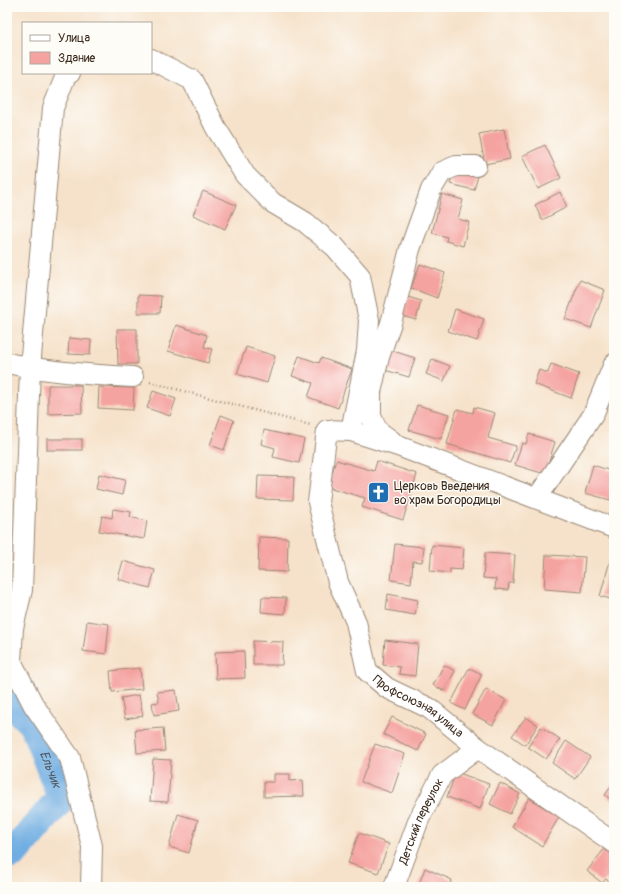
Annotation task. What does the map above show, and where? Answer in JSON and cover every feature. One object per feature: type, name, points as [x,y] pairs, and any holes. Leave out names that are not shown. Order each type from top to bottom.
[{"type":"street","points":[[152,60],[192,80],[216,128],[245,174],[273,202],[305,222],[335,247],[360,276],[370,320],[367,351],[351,431]]},
{"type":"street","points":[[68,74],[66,75],[53,108],[30,368],[22,590],[13,628],[11,660],[33,704],[70,758],[92,846],[91,887]]},
{"type":"street","points":[[398,446],[377,430],[371,416],[371,392],[379,357],[391,323],[410,249],[431,190],[442,172],[456,166],[476,166]]},
{"type":"street","points":[[7,363],[30,368],[133,377]]},
{"type":"street","points":[[537,498],[593,415],[614,364]]},
{"type":"street","points":[[327,430],[351,431],[398,446],[614,528]]},
{"type":"street","name":"Профсоюзная улица","points":[[327,430],[318,502],[338,582],[356,622],[367,671],[387,688],[429,708],[478,748],[614,843]]},
{"type":"street","name":"Детский переулок","points":[[394,887],[419,819],[442,775],[478,748]]},
{"type":"path","points":[[133,377],[327,430]]},
{"type":"building","points":[[504,129],[510,159],[485,164],[479,134]]},
{"type":"building","points":[[545,145],[561,178],[538,189],[522,156]]},
{"type":"building","points":[[454,169],[478,176],[474,190],[450,184]]},
{"type":"building","points":[[203,191],[236,205],[225,229],[193,215]]},
{"type":"building","points":[[560,192],[567,207],[542,220],[535,205]]},
{"type":"building","points":[[442,194],[463,200],[458,219],[469,222],[463,246],[446,241],[447,237],[432,233]]},
{"type":"building","points":[[420,264],[445,273],[437,298],[411,288]]},
{"type":"building","points":[[580,280],[605,290],[591,328],[565,319]]},
{"type":"building","points":[[138,295],[161,296],[160,313],[138,313]]},
{"type":"building","points":[[408,297],[421,301],[416,320],[402,316]]},
{"type":"building","points":[[455,309],[484,319],[477,341],[448,331]]},
{"type":"building","points":[[176,325],[207,335],[204,347],[212,349],[208,363],[168,351]]},
{"type":"building","points":[[117,329],[137,329],[137,364],[118,364]]},
{"type":"building","points":[[69,338],[91,340],[90,355],[68,354]]},
{"type":"building","points":[[246,347],[275,356],[267,383],[237,374]]},
{"type":"building","points":[[387,349],[415,358],[409,377],[381,369]]},
{"type":"building","points":[[299,356],[319,363],[321,358],[352,369],[338,408],[308,397],[313,383],[292,376]]},
{"type":"building","points":[[432,359],[450,366],[444,381],[426,374]]},
{"type":"building","points":[[551,364],[579,374],[571,398],[534,384],[539,370],[548,373]]},
{"type":"building","points":[[48,385],[81,385],[82,413],[48,414]]},
{"type":"building","points":[[99,387],[134,388],[133,410],[98,408]]},
{"type":"building","points":[[153,391],[176,399],[170,416],[147,408]]},
{"type":"building","points":[[417,405],[449,414],[441,439],[409,430]]},
{"type":"building","points":[[474,407],[495,413],[488,438],[516,446],[510,463],[447,444],[457,409],[473,413]]},
{"type":"building","points":[[221,415],[234,420],[224,450],[210,445]]},
{"type":"building","points":[[264,430],[304,439],[299,463],[273,457],[275,448],[261,444]]},
{"type":"building","points":[[529,434],[555,442],[545,474],[515,465],[522,443],[526,444]]},
{"type":"building","points":[[47,439],[82,439],[82,450],[47,450]]},
{"type":"building","name":"Церковь Введения во храм Богородицы","points":[[336,460],[374,471],[377,461],[417,474],[403,520],[362,507],[365,498],[328,487]]},
{"type":"building","points":[[593,465],[614,472],[614,501],[585,493]]},
{"type":"building","points":[[99,474],[125,480],[122,495],[96,489]]},
{"type":"building","points":[[258,476],[294,477],[293,500],[257,499]]},
{"type":"building","points":[[113,509],[131,512],[130,517],[147,521],[144,539],[99,531],[102,516],[112,518]]},
{"type":"building","points":[[259,537],[288,538],[287,572],[258,571]]},
{"type":"building","points":[[395,544],[424,547],[422,562],[413,561],[411,583],[391,580]]},
{"type":"building","points":[[432,545],[464,548],[462,570],[450,569],[450,573],[430,571]]},
{"type":"building","points":[[485,553],[515,555],[513,583],[509,583],[508,590],[495,589],[496,579],[483,578]]},
{"type":"building","points":[[546,555],[585,557],[582,592],[544,589]]},
{"type":"building","points":[[123,561],[155,570],[150,588],[118,579]]},
{"type":"building","points":[[610,561],[614,562],[614,600],[600,596]]},
{"type":"building","points":[[388,594],[418,600],[415,615],[386,610]]},
{"type":"building","points":[[262,597],[286,598],[285,614],[261,612]]},
{"type":"building","points":[[87,621],[109,624],[106,654],[83,651]]},
{"type":"building","points":[[385,640],[418,644],[415,676],[399,674],[400,667],[383,665]]},
{"type":"building","points":[[253,641],[283,642],[282,665],[253,665]]},
{"type":"building","points":[[244,651],[245,678],[216,679],[215,652]]},
{"type":"building","points":[[444,665],[455,671],[444,691],[433,685]]},
{"type":"building","points":[[140,668],[142,689],[112,692],[110,671]]},
{"type":"building","points":[[469,668],[482,674],[465,710],[451,703]]},
{"type":"building","points":[[486,689],[506,700],[493,725],[472,714]]},
{"type":"building","points":[[176,690],[179,711],[154,715],[152,703],[159,702],[157,692]]},
{"type":"building","points":[[139,695],[143,716],[125,719],[121,698]]},
{"type":"building","points":[[392,717],[426,734],[418,751],[383,734]]},
{"type":"building","points":[[526,717],[538,725],[525,745],[512,736]]},
{"type":"building","points":[[541,727],[560,739],[546,759],[528,747]]},
{"type":"building","points":[[163,728],[165,751],[137,753],[135,730]]},
{"type":"building","points":[[566,741],[590,757],[575,779],[552,763]]},
{"type":"building","points":[[375,744],[405,754],[392,793],[361,782]]},
{"type":"building","points":[[153,759],[171,760],[168,802],[150,801]]},
{"type":"building","points":[[456,772],[489,784],[480,809],[447,797]]},
{"type":"building","points":[[274,774],[290,774],[290,781],[303,780],[304,796],[264,797],[264,782],[274,782]]},
{"type":"building","points":[[614,782],[614,802],[605,795]]},
{"type":"building","points":[[500,783],[520,794],[510,814],[490,804]]},
{"type":"building","points":[[529,798],[559,817],[542,846],[512,827]]},
{"type":"building","points":[[178,814],[198,820],[189,853],[169,847]]},
{"type":"building","points":[[359,833],[389,844],[378,873],[348,863]]},
{"type":"building","points":[[605,848],[614,856],[614,885],[606,879],[602,883],[587,871]]},
{"type":"building","points":[[425,868],[452,880],[449,887],[418,887]]},
{"type":"waterway","name":"Ельчик","points":[[7,699],[34,725],[62,797],[14,853],[7,855]]},
{"type":"place","name":"Церковь Введения во храм Богородицы","points":[[379,493]]}]
